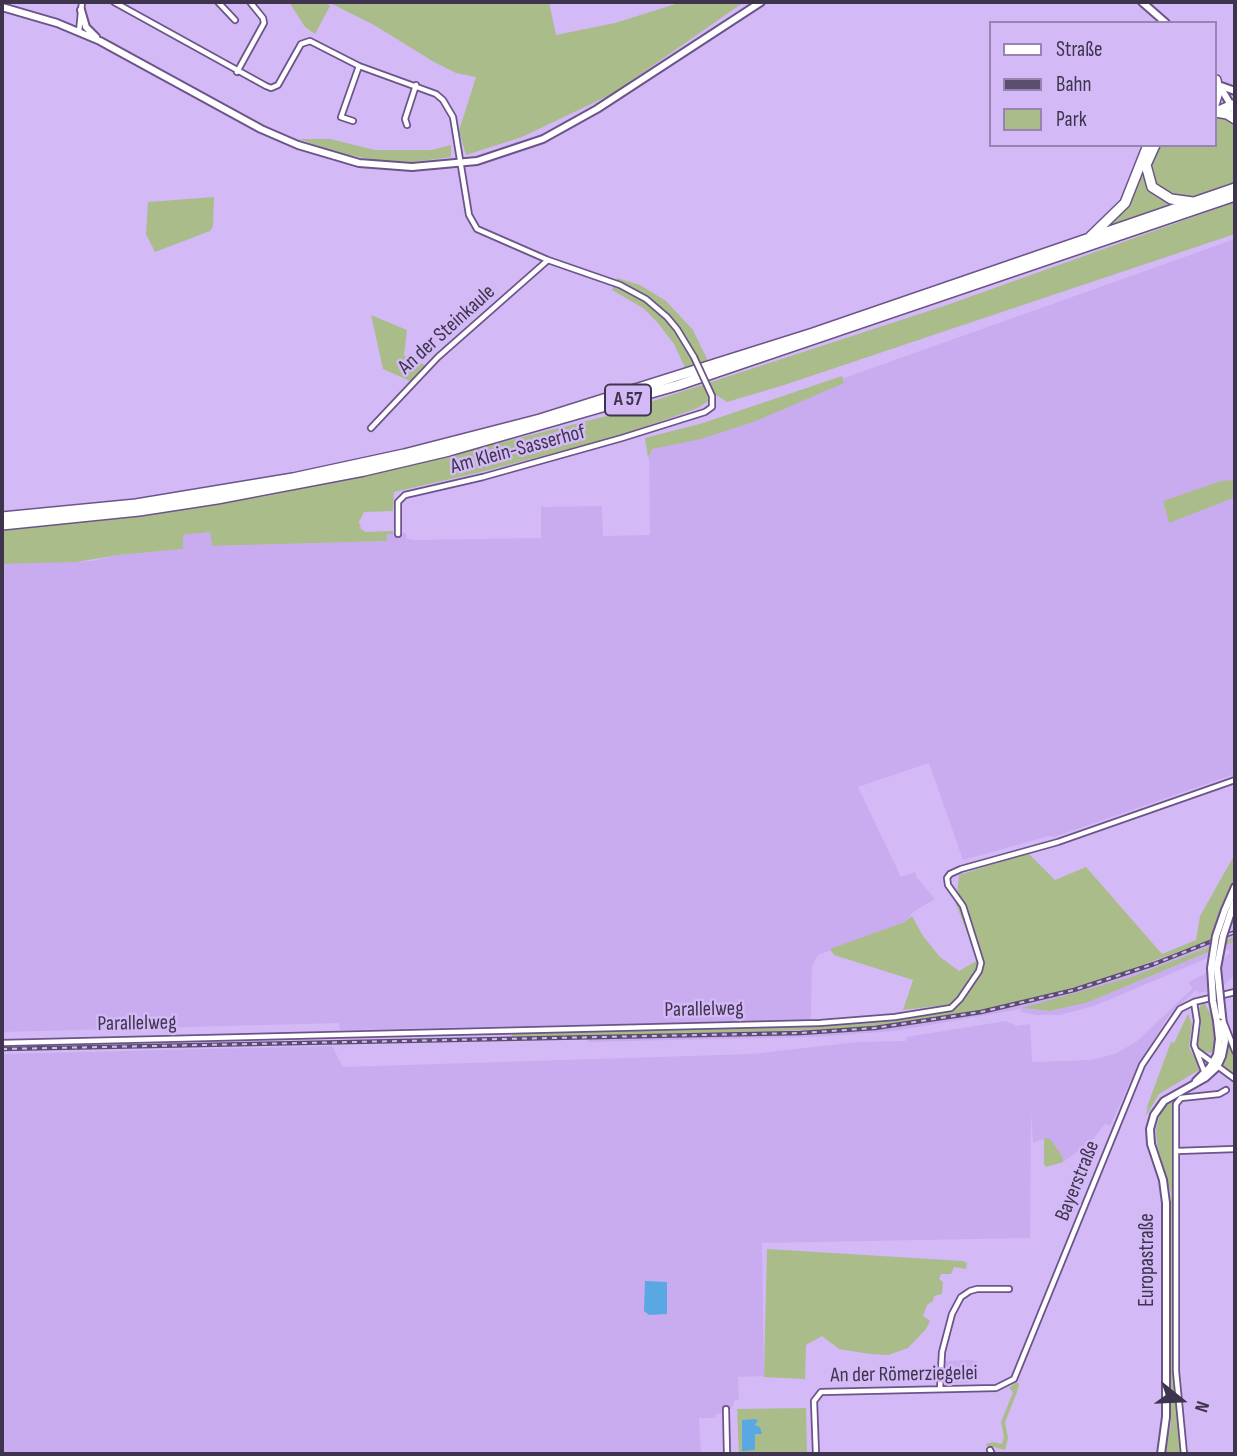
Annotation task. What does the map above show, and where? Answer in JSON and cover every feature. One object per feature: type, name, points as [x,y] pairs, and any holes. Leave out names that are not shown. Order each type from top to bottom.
[{"type":"highway","points":[[1216,103],[1217,81]]},
{"type":"highway","points":[[1216,109],[1233,103]]},
{"type":"highway","points":[[1216,109],[1235,119]]},
{"type":"highway","points":[[1089,239],[1125,203],[1147,147]]},
{"type":"highway","points":[[1154,147],[1146,166],[1152,187],[1164,196],[1194,202]]},
{"type":"highway","name":"A 57","points":[[2,517],[136,504],[213,492],[360,464],[540,419],[675,378],[1235,188]]},
{"type":"highway","name":"A 57","points":[[2,525],[127,512],[217,499],[364,471],[450,451],[679,385],[1235,196]]},
{"type":"main road","points":[[2,7],[100,41],[261,129],[309,149],[342,159],[412,167],[460,164],[515,150],[577,121],[761,2]]},
{"type":"main road","points":[[1142,2],[1164,21]]},
{"type":"main road","points":[[81,10],[86,27],[100,41]]},
{"type":"main road","points":[[1217,81],[1235,91]]},
{"type":"main road","points":[[1217,81],[1233,103]]},
{"type":"main road","name":"Europastraße","points":[[1188,1086],[1215,1065],[1219,1050],[1217,968],[1235,887]]},
{"type":"main road","name":"Europastraße","points":[[1228,911],[1235,902]]},
{"type":"main road","name":"Europastraße","points":[[1161,1454],[1166,1417],[1166,1203],[1163,1180],[1151,1144],[1150,1129],[1154,1115],[1164,1101],[1205,1078],[1222,1056],[1225,1041],[1219,1019]]},
{"type":"street","points":[[79,32],[82,2]]},
{"type":"street","points":[[114,2],[125,4],[237,72],[266,86],[274,87],[302,44],[310,41],[359,66],[436,94],[450,108],[460,164]]},
{"type":"street","points":[[218,2],[235,20]]},
{"type":"street","points":[[237,72],[264,23],[250,2]]},
{"type":"street","points":[[353,121],[339,116],[359,66]]},
{"type":"street","points":[[407,125],[405,119],[416,85]]},
{"type":"street","name":"Am Klein-Sasserhof","points":[[398,534],[398,502],[405,495],[483,477],[622,438],[705,412],[712,407],[712,396],[694,357],[677,329],[646,299],[620,285],[548,260],[477,229],[469,215],[460,164]]},
{"type":"street","name":"An der Steinkaule","points":[[370,428],[438,357],[548,260]]},
{"type":"street","name":"Parallelweg","points":[[2,1043],[820,1023],[895,1017],[951,1008],[981,967],[981,959],[963,906],[947,886],[950,874],[1058,842],[1235,780]]},
{"type":"street","points":[[1204,1073],[1204,1065],[1193,1041],[1198,1021],[1194,1002],[1235,992]]},
{"type":"street","name":"Bayerstraße","points":[[1009,1383],[1018,1372],[1137,1075],[1174,1015],[1194,1002]]},
{"type":"street","points":[[1219,1019],[1235,1051]]},
{"type":"street","points":[[1195,1050],[1235,1079]]},
{"type":"street","points":[[1203,1055],[1212,1055],[1219,1050]]},
{"type":"street","points":[[1184,1454],[1176,1371],[1177,1100],[1219,1094],[1226,1090]]},
{"type":"street","points":[[1177,1151],[1235,1149]]},
{"type":"street","points":[[940,1389],[942,1352],[952,1314],[961,1297],[977,1289],[1009,1289]]},
{"type":"street","name":"An der Römerziegelei","points":[[816,1454],[814,1401],[821,1392],[996,1388],[1009,1383]]},
{"type":"street","points":[[726,1409],[727,1454]]},
{"type":"shaded area","points":[[1235,239],[1235,774],[1054,837],[1049,836],[963,860],[929,763],[858,787],[901,877],[915,872],[935,899],[913,912],[906,922],[818,955],[812,966],[809,1020],[340,1030],[339,1023],[2,1032],[2,564],[92,561],[119,555],[183,549],[183,535],[210,532],[212,546],[387,541],[387,534],[406,533],[407,539],[414,540],[541,538],[541,507],[602,506],[603,536],[650,535],[649,443],[712,425]]},
{"type":"shaded area","points":[[1235,929],[1235,975],[1219,989],[1199,993],[1196,990],[1168,1017],[1138,1065],[1110,1126],[1105,1124],[1090,1143],[1061,1162],[1063,1157],[1046,1138],[1033,1143],[1031,1112],[1030,1238],[762,1243],[764,1376],[738,1377],[739,1399],[734,1401],[732,1409],[716,1414],[715,1418],[699,1418],[701,1453],[2,1454],[2,1054],[332,1046],[343,1067],[752,1054],[858,1042],[906,1041],[906,1037],[1006,1021],[1017,1026],[1030,1024],[1032,1062],[1090,1060],[1115,1054],[1136,1042],[1193,988],[1188,982],[1203,975],[1230,953],[1229,949],[1094,1006],[1060,1015],[1037,1015],[1021,1012],[1021,1009],[895,1031],[812,1037],[588,1042],[588,1036],[844,1029],[892,1024],[986,1010],[1102,980],[1153,963]],"holes":[[[1225,941],[1226,945],[1086,1003],[1049,1011],[1025,1009],[1131,977]]]},
{"type":"shaded area","points":[[942,1361],[978,1362],[978,1370],[971,1373],[971,1382],[942,1384]]},
{"type":"green space","points":[[289,2],[325,2],[330,6],[315,34],[305,27]]},
{"type":"green space","points":[[328,2],[549,2],[556,35],[615,23],[682,2],[744,2],[612,94],[522,137],[466,155],[459,131],[476,77],[456,73],[434,62],[374,25]]},
{"type":"green space","points":[[1216,116],[1224,116],[1232,121],[1235,128],[1235,184],[1187,198],[1177,198],[1158,190],[1148,172],[1156,147],[1216,147]]},
{"type":"green space","points":[[299,139],[330,139],[375,150],[432,150],[451,145],[451,157],[413,162],[376,160],[338,153]]},
{"type":"green space","points":[[1145,155],[1147,180],[1183,202],[1100,230],[1121,212]]},
{"type":"green space","points":[[214,197],[213,226],[210,231],[155,252],[146,234],[148,202]]},
{"type":"green space","points":[[1235,202],[1235,234],[727,402],[707,389],[708,401],[698,408],[619,436],[394,492],[393,511],[364,512],[359,522],[361,529],[366,532],[393,531],[393,534],[387,534],[387,541],[212,546],[210,532],[183,535],[183,549],[76,562],[2,564],[2,529],[135,516],[267,496],[402,467],[607,416],[947,305]]},
{"type":"green space","points":[[617,278],[640,285],[666,301],[693,330],[708,361],[686,370],[674,344],[657,322],[643,308],[612,290]]},
{"type":"green space","points":[[371,315],[407,330],[404,356],[425,365],[410,381],[383,369]]},
{"type":"green space","points":[[842,376],[844,383],[756,421],[701,439],[652,449],[648,458],[645,438],[703,423]]},
{"type":"green space","points":[[1235,480],[1235,502],[1233,498],[1169,523],[1163,501],[1221,481]]},
{"type":"green space","points":[[1028,853],[1055,880],[1086,867],[1162,954],[1196,940],[1200,916],[1235,854],[1235,877],[1210,940],[1102,980],[1020,1003],[920,1021],[844,1029],[512,1038],[512,1031],[820,1025],[896,1019],[949,1011],[961,1003],[903,1010],[913,980],[834,955],[830,949],[905,922],[912,916],[923,936],[940,957],[959,971],[978,960],[956,904],[959,875]]},
{"type":"green space","points":[[1235,937],[1235,941],[1086,1003],[1049,1011],[1022,1008],[1131,977]]},
{"type":"green space","points":[[1205,1004],[1211,1015],[1216,1039],[1213,1019],[1217,1031],[1216,1048],[1211,1053],[1200,1051],[1197,1044],[1201,1027],[1199,1009]]},
{"type":"green space","points":[[1188,1014],[1192,1024],[1189,1048],[1199,1070],[1159,1094],[1146,1116],[1171,1042],[1174,1043]]},
{"type":"green space","points":[[1228,1034],[1235,1056],[1235,1077],[1220,1066]]},
{"type":"green space","points":[[1176,1100],[1173,1357],[1181,1454],[1164,1454],[1171,1425],[1171,1193],[1157,1144],[1156,1128],[1167,1105]]},
{"type":"green space","points":[[1046,1138],[1050,1139],[1063,1157],[1063,1162],[1046,1167]]},
{"type":"green space","points":[[767,1249],[967,1263],[966,1269],[954,1267],[951,1274],[941,1274],[939,1279],[943,1282],[942,1294],[934,1296],[923,1316],[930,1321],[908,1348],[888,1355],[870,1354],[839,1349],[822,1336],[806,1345],[805,1379],[764,1377]]},
{"type":"green space","points":[[1017,1382],[1017,1392],[1005,1422],[1008,1438],[1005,1450],[994,1447],[989,1450],[986,1444],[1002,1444],[1004,1437],[1001,1422],[1013,1392],[1009,1388]]},
{"type":"green space","points":[[806,1408],[807,1454],[739,1454],[737,1409]]},
{"type":"water","points":[[645,1281],[667,1282],[667,1314],[649,1315],[644,1311]]},
{"type":"water","points":[[742,1420],[758,1420],[755,1425],[760,1427],[762,1434],[755,1434],[755,1450],[742,1451]]},
{"type":"railway","points":[[2,1049],[801,1033],[875,1028],[981,1012],[1074,990],[1154,964],[1235,932]]}]
